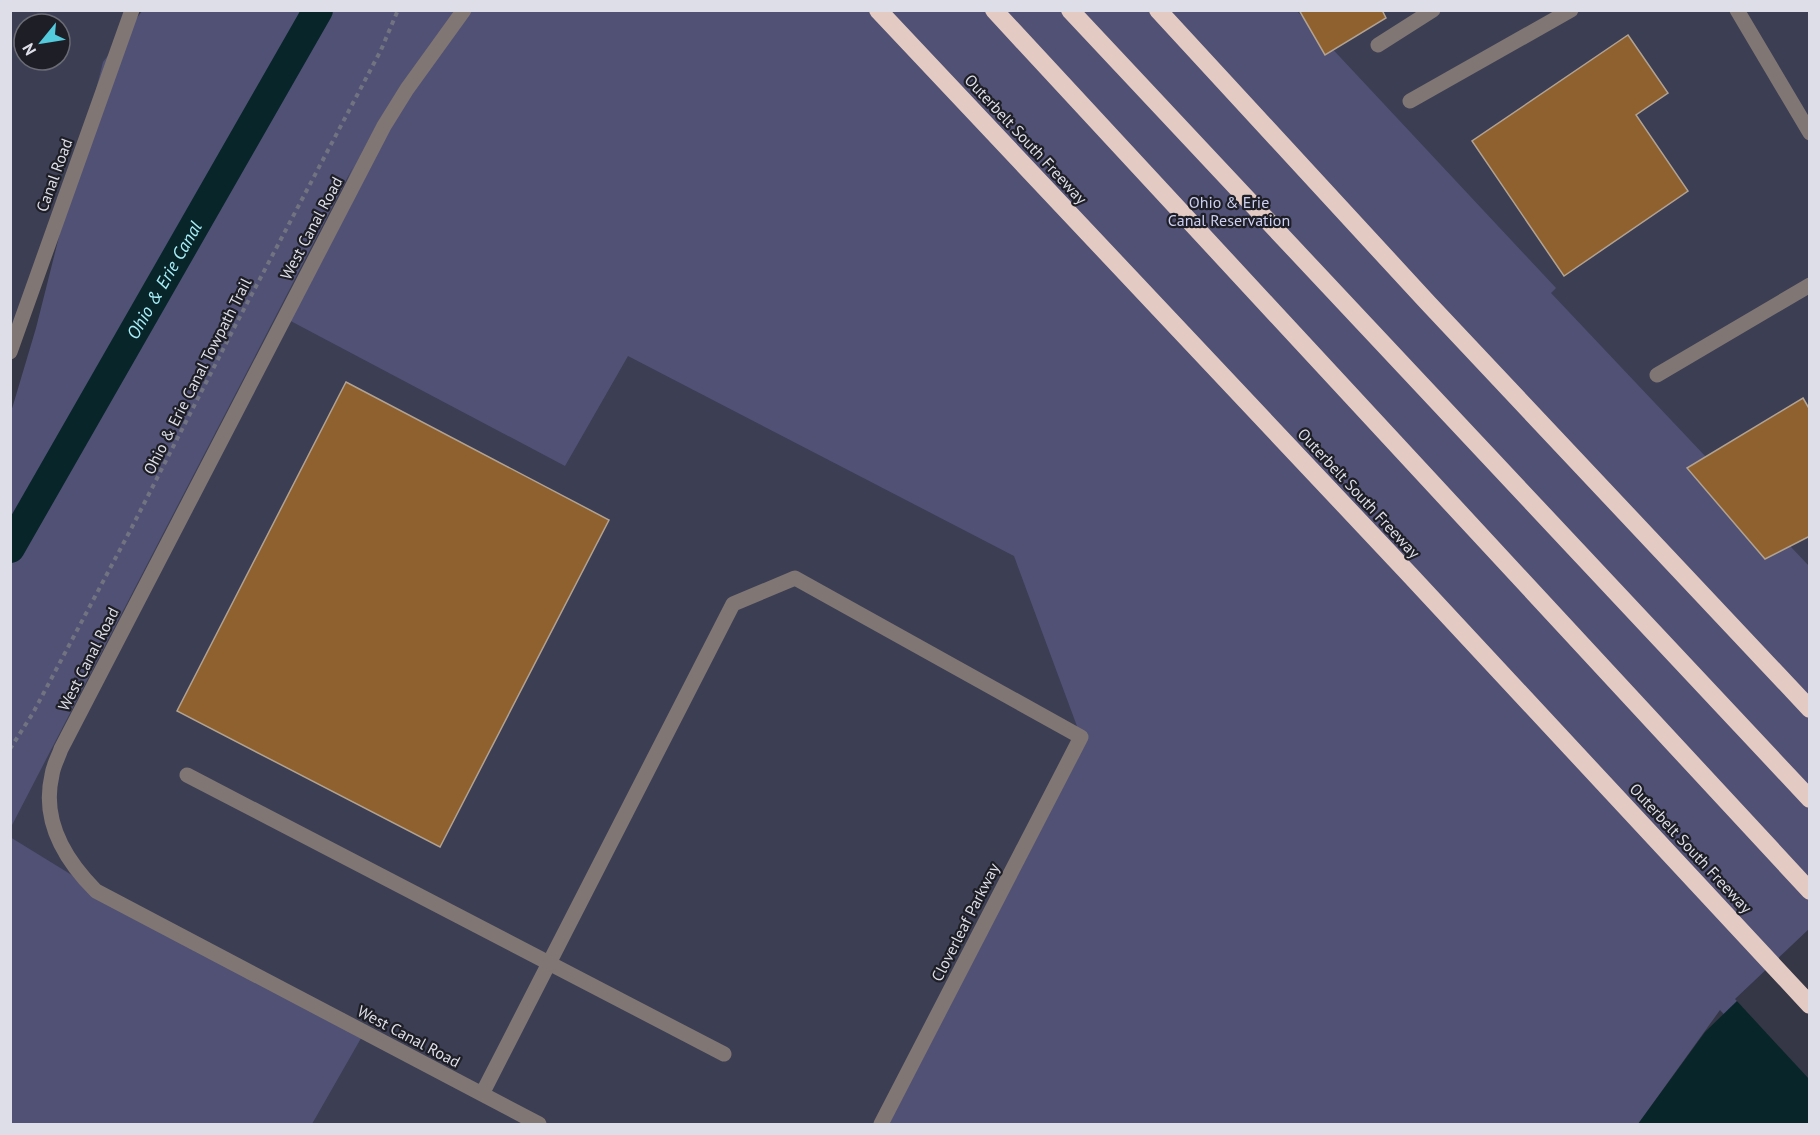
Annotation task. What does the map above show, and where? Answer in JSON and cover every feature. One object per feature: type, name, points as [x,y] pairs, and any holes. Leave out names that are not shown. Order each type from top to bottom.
[{"type":"highway","name":"Outerbelt South Freeway","points":[[878,10],[1402,567],[1809,1005]]},
{"type":"highway","points":[[994,10],[1809,891]]},
{"type":"highway","points":[[1070,10],[1809,799]]},
{"type":"highway","points":[[1158,10],[1461,338],[1809,709]]},
{"type":"street","name":"Canal Road","points":[[10,352],[132,10]]},
{"type":"street","name":"West Canal Road","points":[[464,10],[407,89],[384,126],[61,749],[52,774],[50,807],[52,823],[67,857],[79,874],[96,891],[539,1125]]},
{"type":"street","points":[[1378,45],[1433,10]]},
{"type":"street","points":[[1410,101],[1571,10]]},
{"type":"street","points":[[1737,10],[1809,133]]},
{"type":"street","points":[[1657,375],[1809,285]]},
{"type":"street","name":"Cloverleaf Parkway","points":[[549,963],[733,604],[795,578],[1081,737],[881,1125]]},
{"type":"street","points":[[187,776],[724,1054]]},
{"type":"street","points":[[482,1094],[549,963]]},
{"type":"path","name":"Ohio & Erie Canal Towpath Trail","points":[[10,749],[33,713],[131,529],[381,50],[398,10]]},
{"type":"shaded area","points":[[11,11],[132,11],[11,352]]},
{"type":"shaded area","points":[[429,11],[1638,1124],[11,1124],[10,827],[361,151]]},
{"type":"shaded area","points":[[1163,11],[1809,11],[1809,709]]},
{"type":"shaded area","points":[[1809,931],[1809,1124],[1638,1124],[1705,1032]]},
{"type":"green space","name":"Ohio & Erie Canal Reservation","points":[[142,11],[1297,11],[1556,288],[1551,293],[1809,566],[1809,1106],[1720,1010],[1638,1124],[881,1124],[1081,737],[1014,556],[628,356],[565,466],[285,318],[353,167],[11,827],[11,412],[36,328],[103,62]]},
{"type":"green space","points":[[10,837],[114,901],[364,1033],[312,1124],[11,1124]]},
{"type":"pier","points":[[1810,928],[1809,1079],[1735,999]]},
{"type":"building","points":[[1299,10],[1382,10],[1386,18],[1325,55]]},
{"type":"building","points":[[1628,35],[1668,93],[1636,115],[1688,191],[1564,276],[1472,141]]},
{"type":"building","points":[[346,382],[609,520],[440,847],[177,711]]},
{"type":"building","points":[[1803,398],[1810,410],[1810,536],[1765,559],[1687,468]]},
{"type":"waterway","name":"Ohio & Erie Canal","points":[[10,548],[318,10]]}]
